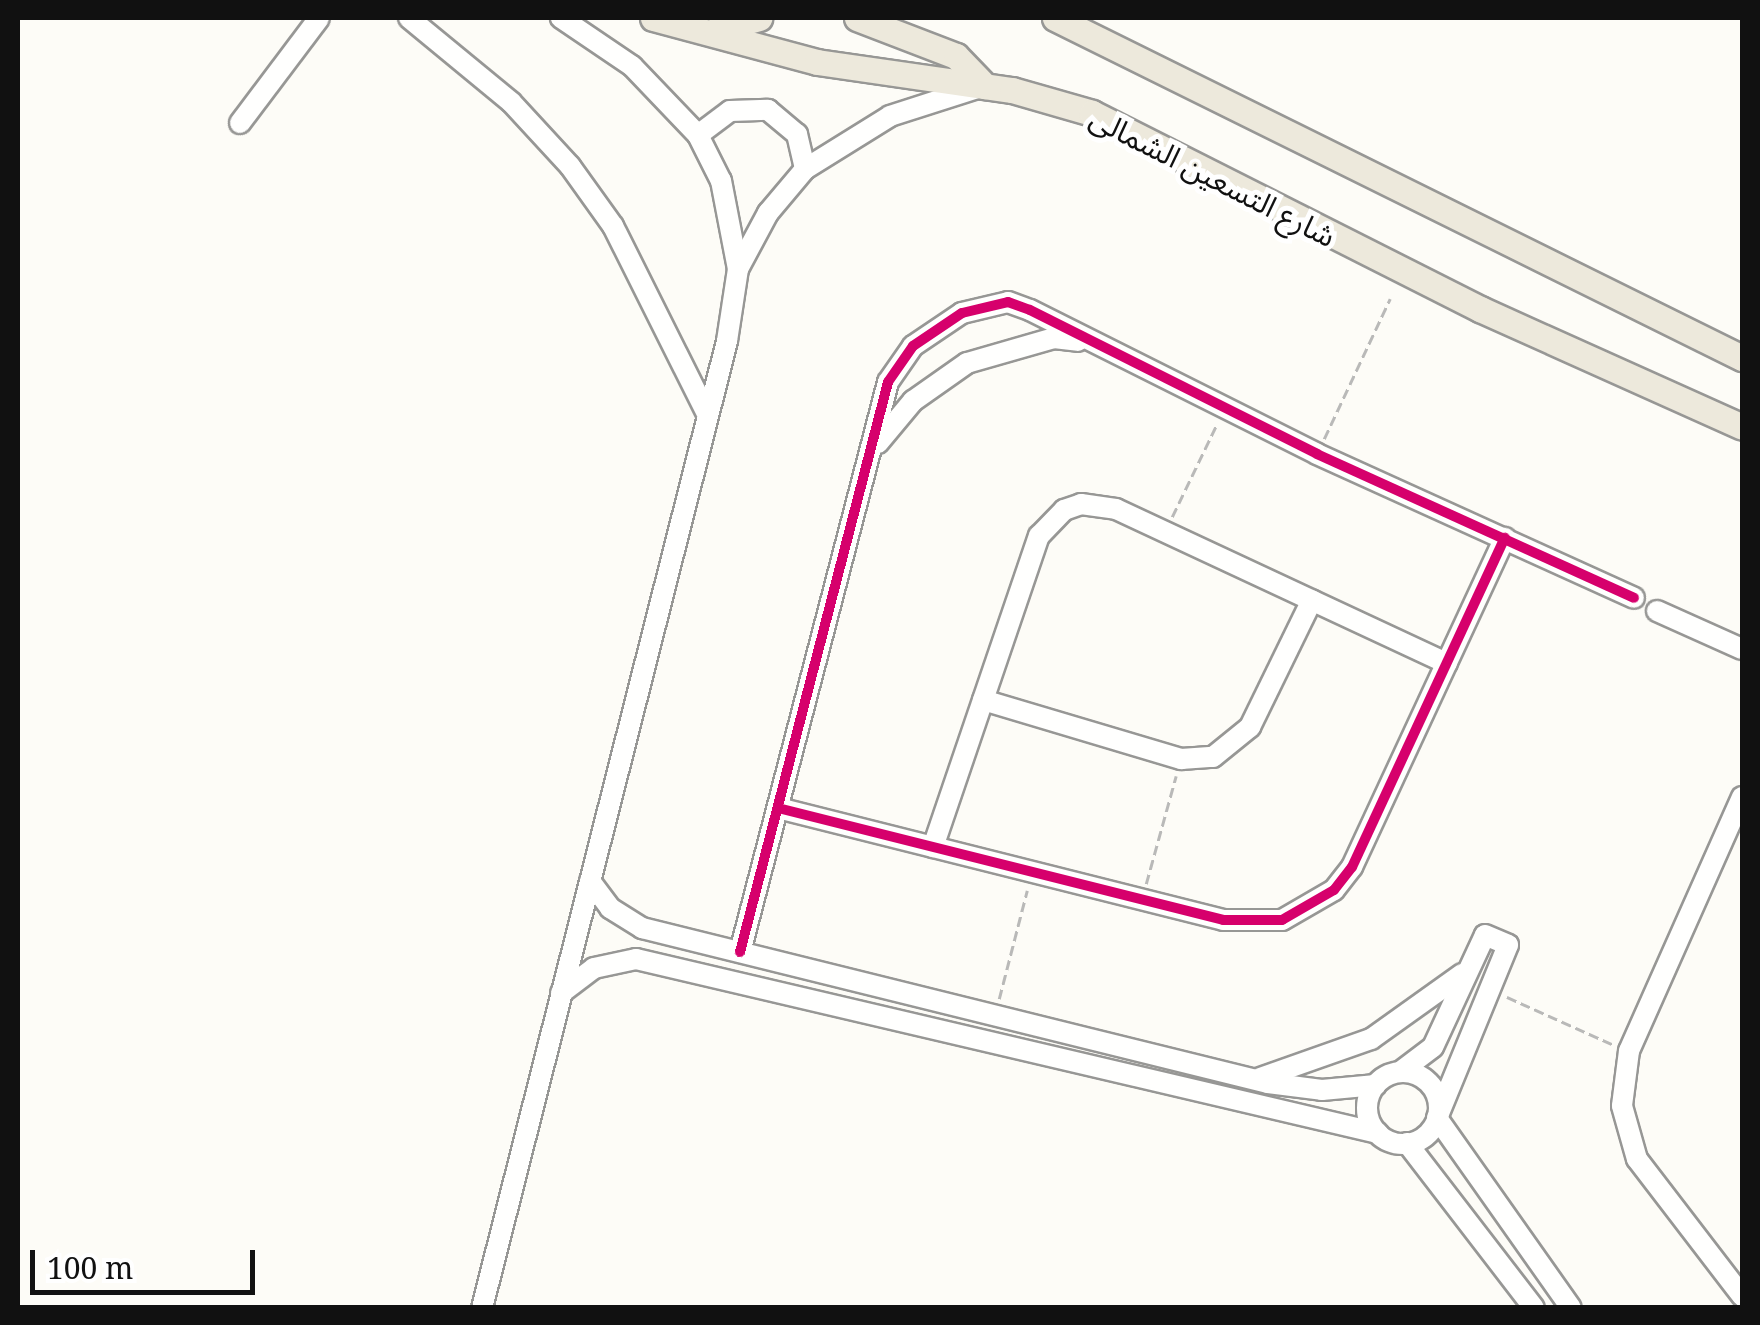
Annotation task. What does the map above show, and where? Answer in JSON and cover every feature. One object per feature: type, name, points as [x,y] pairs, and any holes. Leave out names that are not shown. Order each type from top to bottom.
[{"type":"main road","name":"شارع التسعين الشمالى","points":[[653,18],[818,62],[985,86],[1066,104],[1119,124],[1330,236],[1742,427]]},
{"type":"main road","points":[[706,32],[759,18]]},
{"type":"main road","points":[[857,18],[956,56],[985,86]]},
{"type":"main road","points":[[1055,18],[1742,358]]},
{"type":"street","points":[[240,122],[319,18]]},
{"type":"street","points":[[409,18],[511,102],[570,166],[614,226],[707,414]]},
{"type":"street","points":[[561,18],[632,66],[698,135],[721,181],[738,269]]},
{"type":"street","points":[[482,1308],[707,414],[738,269],[768,214],[805,168],[890,116],[985,86]]},
{"type":"street","points":[[698,135],[730,111],[768,110],[797,134],[805,168]]},
{"type":"street","points":[[740,952],[782,809],[898,362],[946,320],[1008,302],[1317,454],[1634,598]]},
{"type":"street","points":[[873,450],[913,401],[968,363],[1054,338],[1085,342]]},
{"type":"street","points":[[932,847],[1049,521],[1081,504],[1099,504],[1165,531],[1447,664]]},
{"type":"street","points":[[782,809],[1142,900],[1253,924],[1282,920],[1334,890],[1352,866],[1505,538]]},
{"type":"street","points":[[983,700],[1181,759],[1213,757],[1240,740],[1312,600]]},
{"type":"street","points":[[1656,611],[1742,649]]},
{"type":"street","points":[[1741,804],[1629,1051],[1622,1106],[1637,1159],[1742,1296]]},
{"type":"street","points":[[590,881],[610,908],[642,928],[1253,1080],[1322,1090],[1376,1085],[1433,1048],[1484,934],[1508,945],[1455,1065],[1438,1115],[1428,1134],[1407,1143]]},
{"type":"street","points":[[636,959],[631,942],[642,928]]},
{"type":"street","points":[[562,994],[594,968],[636,959],[1334,1126],[1378,1132],[1407,1143],[1534,1308]]},
{"type":"street","points":[[1253,1080],[1371,1040],[1471,965]]},
{"type":"street","points":[[967,1038],[985,1013]]},
{"type":"street","points":[[1433,1048],[1440,1061],[1455,1065]]},
{"type":"street","points":[[1400,1072],[1429,1082],[1438,1115],[1571,1308]]},
{"type":"street","points":[[1376,1085],[1368,1108],[1378,1132]]},
{"type":"street","points":[[1322,1090],[1336,1105],[1334,1126]]},
{"type":"path","points":[[1317,454],[1390,299]]},
{"type":"path","points":[[1165,531],[1225,406]]},
{"type":"path","points":[[1142,900],[1181,759]]},
{"type":"path","points":[[985,1013],[1032,872]]},
{"type":"path","points":[[1488,989],[1629,1051]]},
{"type":"cycle path","points":[[740,952],[888,382],[913,346],[962,313],[1008,302],[1030,310],[1317,454],[1634,598]]},
{"type":"cycle path","points":[[782,809],[1223,920],[1282,920],[1334,890],[1352,867],[1505,538]]}]
